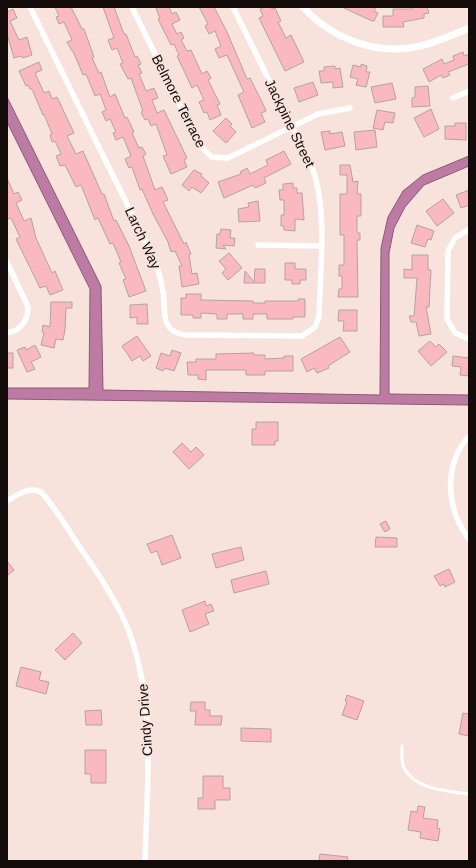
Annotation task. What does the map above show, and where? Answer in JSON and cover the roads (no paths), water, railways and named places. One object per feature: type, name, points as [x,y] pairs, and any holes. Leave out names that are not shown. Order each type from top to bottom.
[{"type":"street","name":"Larch Way","points":[[30,7],[154,259],[161,278],[164,317],[171,329],[186,335],[297,336],[307,334],[315,327],[319,318],[320,246]]},
{"type":"street","name":"Belmore Terrace","points":[[132,7],[200,146],[207,154],[217,158],[228,158],[292,126]]},
{"type":"street","name":"Jackpine Street","points":[[233,7],[316,177],[321,202],[320,246]]},
{"type":"street","points":[[303,7],[315,19],[342,37],[377,48],[398,49],[420,46],[469,28]]},
{"type":"street","points":[[454,98],[469,91]]},
{"type":"street","points":[[292,126],[324,112],[350,108]]},
{"type":"street","points":[[469,229],[455,238],[448,251],[447,319],[455,333],[469,339]]},
{"type":"street","points":[[258,245],[320,246]]},
{"type":"street","points":[[7,262],[28,307],[28,314],[24,324],[16,331],[7,333]]},
{"type":"street","points":[[469,436],[455,457],[450,482],[455,514],[469,539]]},
{"type":"street","name":"Cindy Drive","points":[[7,501],[27,490],[36,490],[44,496],[106,585],[126,625],[140,667],[147,710],[148,732],[145,861]]},
{"type":"lane","points":[[402,746],[404,768],[422,784],[430,788],[469,794]]}]
